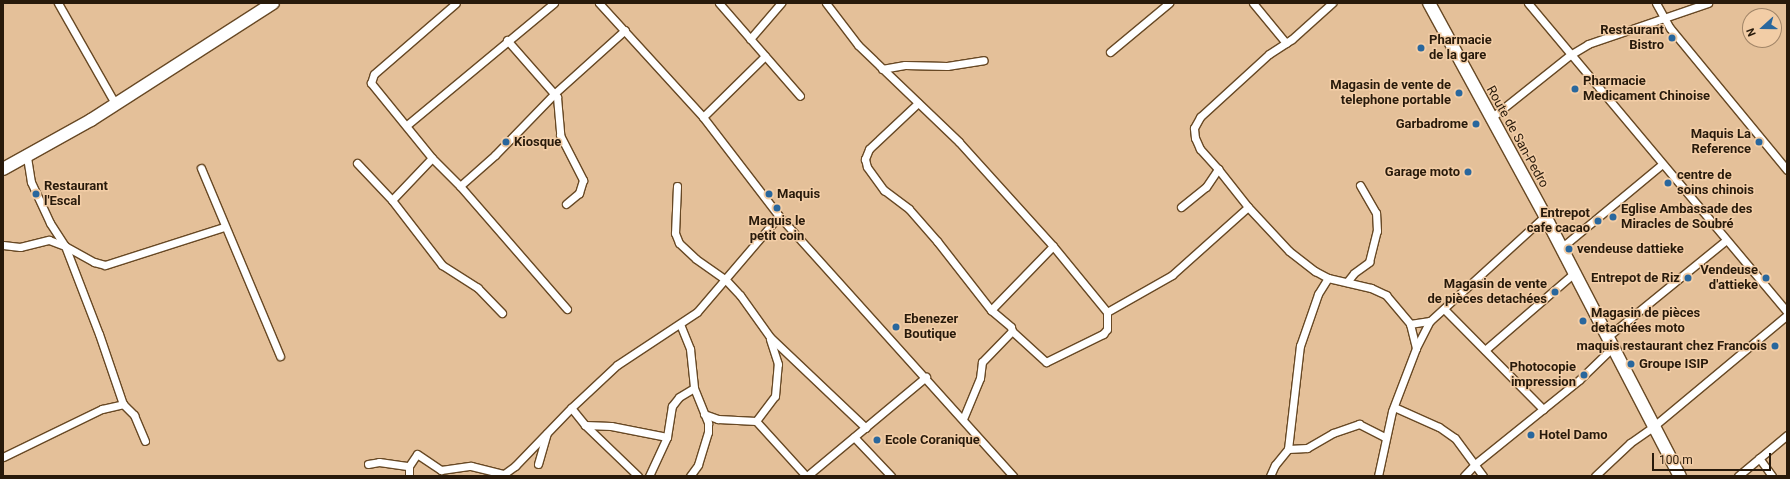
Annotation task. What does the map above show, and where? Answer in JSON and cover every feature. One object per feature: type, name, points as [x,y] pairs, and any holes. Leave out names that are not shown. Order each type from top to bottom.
[{"type":"main road","points":[[3,169],[27,158],[116,105],[260,7],[273,3]]},
{"type":"main road","name":"Route de San-Pedro","points":[[1429,3],[1545,216],[1573,274],[1680,476]]},
{"type":"street","points":[[58,3],[116,105]]},
{"type":"street","points":[[456,3],[374,74],[371,83],[407,125],[432,158],[460,186],[567,309]]},
{"type":"street","points":[[407,125],[507,40],[554,3]]},
{"type":"street","points":[[599,3],[703,117],[778,216],[926,377],[1013,476]]},
{"type":"street","points":[[719,3],[800,96]]},
{"type":"street","points":[[750,39],[781,3]]},
{"type":"street","points":[[826,3],[858,45],[959,142],[1053,246],[1107,312],[1107,329],[1103,334],[1049,362],[1044,361],[1012,331],[1011,327],[991,310],[937,241],[909,210],[884,190],[867,167],[865,159],[869,149],[918,103]]},
{"type":"street","points":[[1110,52],[1169,3]]},
{"type":"street","points":[[1253,3],[1279,37],[1286,42]]},
{"type":"street","points":[[1332,3],[1286,42],[1268,54],[1204,111],[1196,123],[1195,138],[1200,149],[1248,207],[1289,251],[1305,264],[1328,278],[1381,292],[1391,300],[1410,324],[1416,348]]},
{"type":"street","points":[[1528,3],[1725,241],[1787,312]]},
{"type":"street","points":[[1656,3],[1664,19],[1787,170]]},
{"type":"street","points":[[1491,118],[1570,55],[1588,44],[1708,3]]},
{"type":"street","points":[[460,186],[495,155],[555,93],[625,30]]},
{"type":"street","points":[[507,40],[555,93],[558,101],[560,136],[583,180],[579,193],[566,204]]},
{"type":"street","points":[[703,117],[764,56]]},
{"type":"street","points":[[882,69],[906,65],[947,66],[984,60]]},
{"type":"street","points":[[27,158],[31,182],[50,223],[65,246],[123,404],[134,416],[145,441]]},
{"type":"street","points":[[392,200],[432,158]]},
{"type":"street","points":[[357,163],[392,200],[442,265],[478,288],[502,313]]},
{"type":"street","points":[[1561,248],[1662,164]]},
{"type":"street","points":[[201,168],[224,227],[280,356]]},
{"type":"street","points":[[1181,207],[1206,187],[1218,169]]},
{"type":"street","points":[[1347,282],[1354,273],[1369,262],[1377,231],[1376,213],[1360,185]]},
{"type":"street","points":[[677,186],[675,233],[679,243],[696,259],[725,279],[740,295],[770,337],[866,428]]},
{"type":"street","points":[[1107,312],[1172,275],[1248,207]]},
{"type":"street","points":[[409,476],[409,466],[417,454],[441,470],[471,466],[504,474],[515,466],[571,408],[617,365],[697,312],[778,216]]},
{"type":"street","points":[[1378,476],[1385,437],[1394,407],[1416,348],[1430,321],[1545,216]]},
{"type":"street","points":[[3,245],[20,247],[49,240],[65,246],[94,262],[105,265],[224,227]]},
{"type":"street","points":[[1464,476],[1475,464],[1579,380],[1609,343],[1725,241]]},
{"type":"street","points":[[991,310],[1053,246]]},
{"type":"street","points":[[1485,350],[1573,274]]},
{"type":"street","points":[[1270,476],[1275,464],[1288,450],[1300,346],[1318,294],[1328,278]]},
{"type":"street","points":[[1444,309],[1543,409]]},
{"type":"street","points":[[1595,476],[1630,443],[1654,426],[1787,315]]},
{"type":"street","points":[[1410,324],[1430,321]]},
{"type":"street","points":[[680,324],[690,349],[694,388],[704,414],[708,432],[698,465],[690,476]]},
{"type":"street","points":[[963,419],[980,378],[982,362],[1012,331]]},
{"type":"street","points":[[756,421],[775,396],[778,364],[770,337]]},
{"type":"street","points":[[704,414],[726,420],[756,421],[806,476],[926,377]]},
{"type":"street","points":[[649,476],[667,437],[669,415],[675,401],[694,388]]},
{"type":"street","points":[[3,457],[102,409],[123,404]]},
{"type":"street","points":[[1394,407],[1439,427],[1455,438],[1483,476]]},
{"type":"street","points":[[571,408],[584,425],[638,476]]},
{"type":"street","points":[[1288,450],[1307,448],[1333,433],[1358,424],[1385,437]]},
{"type":"street","points":[[584,425],[611,426],[667,437]]},
{"type":"street","points":[[538,464],[548,432]]},
{"type":"street","points":[[1738,476],[1787,435]]},
{"type":"street","points":[[854,437],[891,476]]},
{"type":"street","points":[[1759,458],[1772,476]]},
{"type":"street","points":[[368,464],[379,462],[409,466]]},
{"type":"place","name":"Restaurant Bistro","points":[[1672,38]]},
{"type":"place","name":"Pharmacie de la gare","points":[[1421,48]]},
{"type":"place","name":"Pharmacie Medicament Chinoise","points":[[1575,89]]},
{"type":"place","name":"Magasin de vente de telephone portable","points":[[1459,93]]},
{"type":"place","name":"Garbadrome","points":[[1476,124]]},
{"type":"place","name":"Kiosque","points":[[506,142]]},
{"type":"place","name":"Maquis La Reference","points":[[1759,142]]},
{"type":"place","name":"Garage moto","points":[[1468,172]]},
{"type":"place","name":"centre de soins chinois","points":[[1668,183]]},
{"type":"place","name":"Restaurant l'Escal","points":[[36,194]]},
{"type":"place","name":"Maquis","points":[[769,194]]},
{"type":"place","name":"Maquis le petit coin","points":[[777,208]]},
{"type":"place","name":"Eglise Ambassade des Miracles de Soubré","points":[[1613,217]]},
{"type":"place","name":"Entrepot cafe cacao","points":[[1598,221]]},
{"type":"place","name":"vendeuse dattieke","points":[[1569,249]]},
{"type":"place","name":"Entrepot de Riz","points":[[1688,278]]},
{"type":"place","name":"Vendeuse d'attieke","points":[[1766,278]]},
{"type":"place","name":"Magasin de vente de pièces detachées","points":[[1555,292]]},
{"type":"place","name":"Magasin de pièces detachées moto","points":[[1583,321]]},
{"type":"place","name":"Ebenezer Boutique","points":[[896,327]]},
{"type":"place","name":"maquis restaurant chez Francois","points":[[1775,346]]},
{"type":"place","name":"Groupe ISIP","points":[[1631,364]]},
{"type":"place","name":"Photocopie impression","points":[[1584,375]]},
{"type":"place","name":"Hotel Damo","points":[[1531,435]]},
{"type":"place","name":"Ecole Coranique","points":[[877,440]]}]
